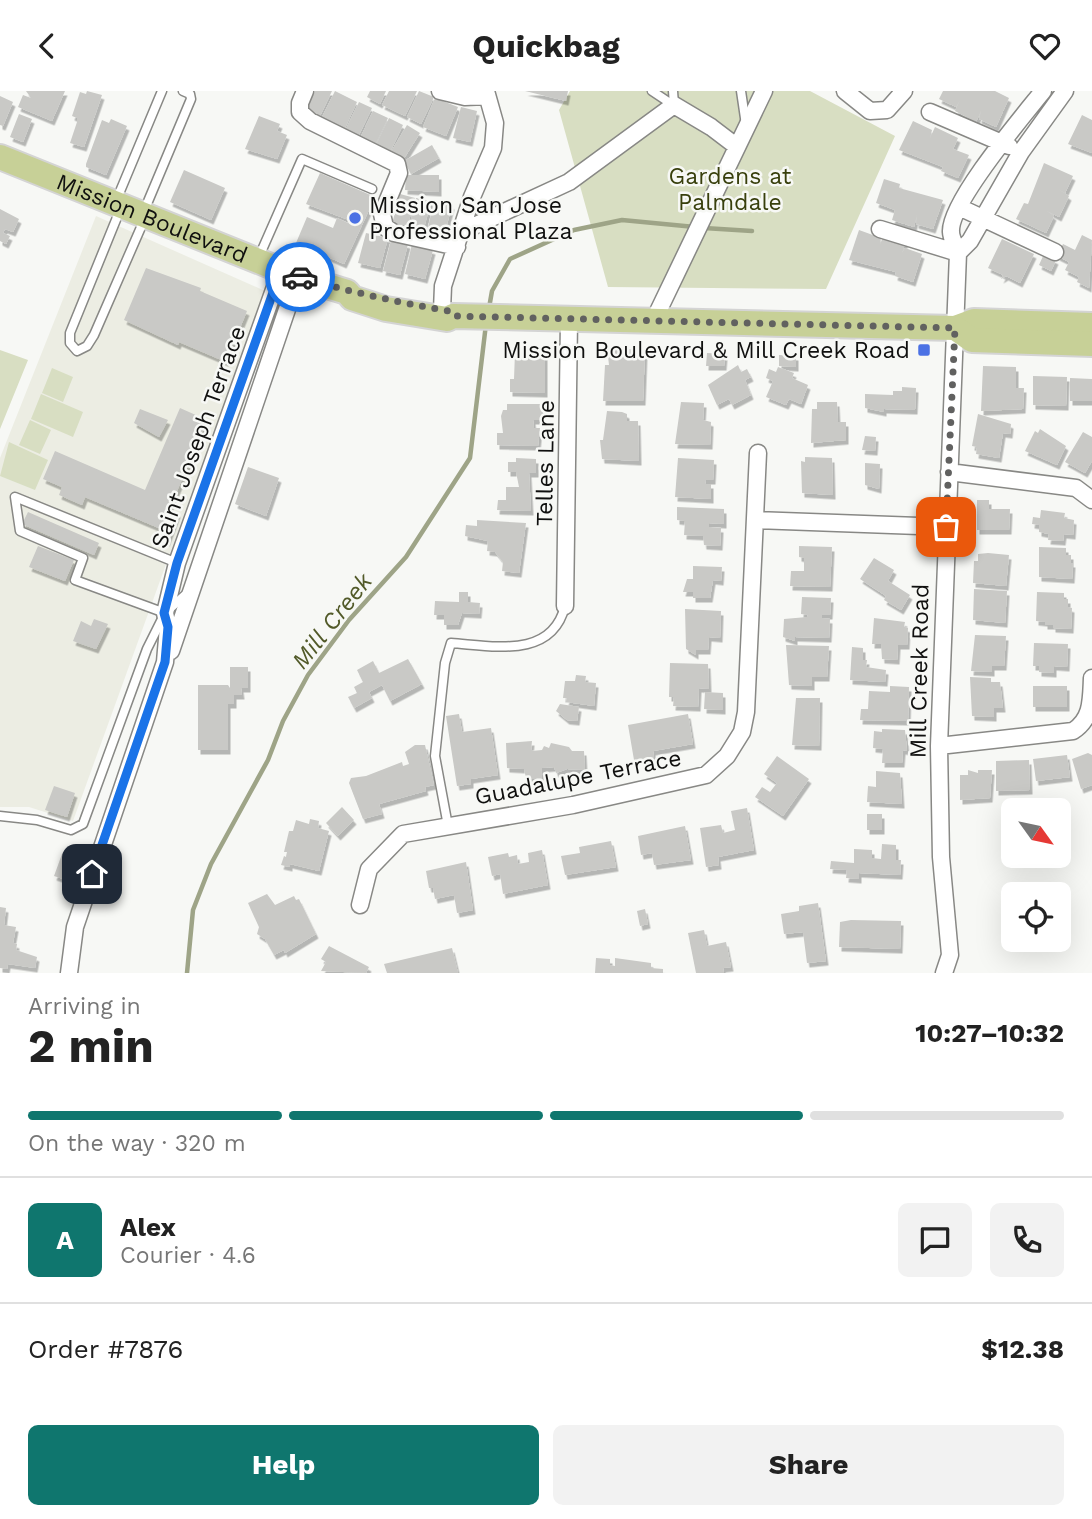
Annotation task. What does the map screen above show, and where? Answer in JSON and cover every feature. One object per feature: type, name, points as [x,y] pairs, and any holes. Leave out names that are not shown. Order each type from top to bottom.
[{"type":"main road","name":"Mission Boulevard","points":[[0,157],[289,273],[347,292],[352,298],[386,309],[447,319],[454,314],[502,319],[955,328],[974,321],[1092,325]]},
{"type":"main road","name":"Mission Boulevard","points":[[955,328],[972,340],[1092,344]]},
{"type":"street","points":[[305,91],[300,112],[310,121],[397,164],[399,173],[382,214],[385,227],[394,233],[459,240],[569,182],[673,98],[736,146]]},
{"type":"street","points":[[440,91],[465,97],[486,93],[495,123],[494,148],[472,197],[443,286],[454,314]]},
{"type":"street","points":[[653,322],[764,91]]},
{"type":"street","points":[[845,91],[870,111],[887,110],[904,91]]},
{"type":"street","points":[[1043,91],[1001,143],[959,207],[1055,252]]},
{"type":"street","points":[[880,229],[958,253],[970,241],[1021,152],[1065,91]]},
{"type":"street","points":[[930,112],[1021,152]]},
{"type":"street","name":"Mill Creek Road","points":[[944,973],[950,955],[941,856],[939,746],[958,253],[950,231],[959,207]]},
{"type":"street","name":"Saint Joseph Terrace","points":[[165,662],[168,627],[164,613],[177,563],[237,395],[289,273]]},
{"type":"street","name":"Saint Joseph Terrace","points":[[68,970],[75,926],[257,404],[289,273]]},
{"type":"street","name":"Telles Lane","points":[[565,606],[569,320]]},
{"type":"street","name":"Guadalupe Terrace","points":[[360,905],[369,869],[402,834],[573,805],[706,775],[727,756],[742,732],[746,712],[758,453]]},
{"type":"street","points":[[949,472],[1076,488],[1092,500]]},
{"type":"street","points":[[755,520],[946,527]]},
{"type":"street","points":[[939,746],[1073,731],[1084,725],[1091,710],[1092,678]]},
{"type":"lane","points":[[162,91],[132,209],[94,335],[87,346],[78,351],[69,343],[70,333],[132,209],[191,99],[190,94],[183,91]]},
{"type":"lane","points":[[652,91],[673,98]]},
{"type":"lane","points":[[741,91],[746,125]]},
{"type":"lane","points":[[258,260],[302,159],[372,189]]},
{"type":"lane","points":[[237,395],[257,404]]},
{"type":"lane","points":[[164,613],[75,580],[83,558],[20,531],[15,497],[177,563]]},
{"type":"lane","points":[[0,816],[37,820],[71,830],[83,824],[139,667],[164,613],[179,602],[197,580]]},
{"type":"lane","points":[[448,826],[435,756],[445,663],[451,643],[517,647],[545,637],[561,625],[565,606]]},
{"type":"shaded area","points":[[96,216],[265,291],[73,821],[29,807],[0,807],[0,458]]},
{"type":"green space","name":"Gardens at Palmdale","points":[[570,91],[810,91],[895,136],[826,289],[608,287],[559,110]]},
{"type":"green space","points":[[0,350],[28,360],[0,429]]},
{"type":"green space","points":[[52,368],[73,377],[63,402],[42,393]]},
{"type":"green space","points":[[41,394],[83,412],[73,437],[31,419]]},
{"type":"green space","points":[[30,420],[51,430],[40,454],[19,445]]},
{"type":"green space","points":[[9,442],[48,460],[35,490],[0,476]]},
{"type":"building","points":[[26,91],[65,91],[52,121],[18,107],[23,95],[31,98]]},
{"type":"building","points":[[87,91],[102,95],[84,147],[70,143],[77,122],[77,118],[72,116],[80,92],[86,94]]},
{"type":"building","points":[[315,91],[332,91],[320,116],[306,110]]},
{"type":"building","points":[[335,91],[357,102],[344,130],[321,119]]},
{"type":"building","points":[[370,91],[386,91],[380,104],[367,97]]},
{"type":"building","points":[[389,91],[417,91],[405,116],[382,105]]},
{"type":"building","points":[[419,91],[434,97],[421,124],[407,117]]},
{"type":"building","points":[[525,91],[568,91],[566,101]]},
{"type":"building","points":[[943,91],[995,91],[1009,98],[996,127],[979,119],[981,111],[976,122],[955,111],[960,100],[956,107],[939,99]]},
{"type":"building","points":[[0,96],[13,102],[3,126],[0,125]]},
{"type":"building","points":[[435,98],[458,107],[446,136],[423,127]]},
{"type":"building","points":[[359,102],[372,108],[358,137],[345,131]]},
{"type":"building","points":[[461,107],[477,111],[470,142],[453,138]]},
{"type":"building","points":[[373,111],[388,118],[375,145],[360,138]]},
{"type":"building","points":[[19,114],[32,119],[23,142],[10,137]]},
{"type":"building","points":[[1082,115],[1092,120],[1092,153],[1068,144]]},
{"type":"building","points":[[259,116],[280,124],[277,131],[287,135],[277,159],[245,149]]},
{"type":"building","points":[[389,118],[403,125],[390,152],[376,145]]},
{"type":"building","points":[[111,119],[127,126],[106,175],[86,167],[86,164],[102,120],[109,123]]},
{"type":"building","points":[[913,121],[932,130],[930,138],[935,127],[958,138],[953,149],[969,155],[958,178],[941,171],[943,167],[899,150]]},
{"type":"building","points":[[407,125],[420,133],[403,160],[391,152]]},
{"type":"building","points":[[432,145],[439,158],[411,174],[404,161]]},
{"type":"building","points":[[1044,163],[1073,176],[1065,193],[1058,189],[1069,196],[1059,217],[1047,211],[1054,216],[1046,233],[1016,219],[1024,203],[1028,204]]},
{"type":"building","points":[[184,170],[225,188],[211,220],[170,202]]},
{"type":"building","name":"Mission San Jose Professional Plaza","points":[[320,173],[375,197],[344,264],[296,243],[307,217],[333,228],[337,218],[348,223],[349,220],[306,204]]},
{"type":"building","points":[[406,175],[439,175],[439,192],[405,190]]},
{"type":"building","points":[[884,179],[900,184],[899,188],[943,200],[933,229],[916,224],[917,215],[914,227],[892,220],[895,210],[876,203]]},
{"type":"building","points":[[400,194],[415,198],[407,228],[392,224]]},
{"type":"building","points":[[416,198],[431,201],[423,232],[409,228]]},
{"type":"building","points":[[434,201],[452,205],[444,236],[427,232]]},
{"type":"building","points":[[0,209],[19,219],[13,232],[5,229],[3,233],[10,236],[6,244],[0,241]]},
{"type":"building","points":[[859,230],[881,238],[880,245],[884,233],[906,241],[902,253],[905,248],[922,254],[913,282],[895,276],[896,272],[849,260]]},
{"type":"building","points":[[366,233],[388,238],[380,268],[358,263]]},
{"type":"building","points":[[1082,235],[1092,240],[1089,288],[1077,282],[1079,277],[1065,270],[1069,262],[1057,256],[1063,244],[1075,250]]},
{"type":"building","points":[[1002,239],[1034,254],[1020,283],[1006,276],[1001,279],[1003,275],[988,268]]},
{"type":"building","points":[[391,240],[408,244],[400,275],[383,271]]},
{"type":"building","points":[[412,244],[433,250],[425,279],[405,274]]},
{"type":"building","points":[[1044,254],[1056,260],[1051,271],[1039,265]]},
{"type":"building","points":[[146,268],[201,288],[200,291],[247,311],[226,362],[179,342],[178,345],[124,320]]},
{"type":"building","points":[[607,348],[645,350],[643,401],[603,401],[605,365],[609,365]]},
{"type":"building","points":[[545,350],[545,393],[510,392],[510,379],[514,379],[515,352]]},
{"type":"building","points":[[707,353],[725,354],[724,366],[706,366]]},
{"type":"building","points":[[779,355],[796,356],[796,367],[779,366]]},
{"type":"building","points":[[738,365],[741,372],[747,369],[751,377],[745,380],[751,395],[732,405],[729,399],[717,405],[708,385]]},
{"type":"building","points":[[983,366],[1016,367],[1016,388],[1024,388],[1023,409],[981,411]]},
{"type":"building","points":[[778,367],[794,373],[792,378],[808,385],[801,404],[789,399],[786,405],[766,397],[773,381],[766,378],[769,369],[776,372]]},
{"type":"building","points":[[1033,376],[1067,377],[1066,406],[1033,405]]},
{"type":"building","points":[[1070,378],[1092,379],[1092,401],[1070,401]]},
{"type":"building","points":[[902,387],[916,388],[915,410],[884,409],[884,412],[865,408],[865,394],[893,395],[893,391],[902,391]]},
{"type":"building","points":[[681,402],[704,403],[703,420],[711,422],[710,445],[675,444]]},
{"type":"building","points":[[817,402],[837,402],[838,422],[846,422],[846,440],[811,443],[812,409],[817,409]]},
{"type":"building","points":[[507,404],[542,404],[542,420],[533,420],[534,428],[540,428],[538,446],[497,445],[497,433],[503,433],[501,416],[503,410],[507,410]]},
{"type":"building","points":[[180,408],[207,420],[161,529],[85,497],[82,505],[59,495],[62,487],[43,479],[55,451],[145,490]]},
{"type":"building","points":[[140,409],[168,420],[159,437],[134,423]]},
{"type":"building","points":[[607,411],[622,412],[627,414],[627,421],[638,421],[639,461],[602,459],[600,440],[603,440]]},
{"type":"building","points":[[978,414],[1011,424],[1010,434],[1003,433],[999,458],[976,454],[977,447],[972,446]]},
{"type":"building","points":[[1040,429],[1066,446],[1057,465],[1025,451],[1035,431],[1038,433]]},
{"type":"building","points":[[1083,432],[1092,437],[1092,461],[1085,473],[1065,462]]},
{"type":"building","points":[[865,436],[876,437],[875,451],[862,450]]},
{"type":"building","points":[[805,457],[832,458],[833,495],[802,493],[801,461],[805,462]]},
{"type":"building","points":[[516,458],[536,459],[536,473],[529,473],[531,511],[497,510],[498,500],[506,500],[506,487],[519,487],[516,472],[508,472],[508,462],[516,462]]},
{"type":"building","points":[[678,458],[714,460],[713,480],[706,480],[705,484],[711,484],[711,499],[675,497]]},
{"type":"building","points":[[865,463],[880,464],[879,489],[865,485]]},
{"type":"building","points":[[248,467],[279,478],[266,516],[235,504]]},
{"type":"building","points":[[977,500],[989,500],[989,509],[1010,509],[1009,530],[977,530]]},
{"type":"building","points":[[677,507],[724,509],[724,524],[709,523],[709,527],[721,528],[720,546],[704,545],[703,536],[684,535],[685,521],[677,520]]},
{"type":"building","points":[[170,509],[178,513],[167,542],[153,536],[156,531],[160,533]]},
{"type":"building","points":[[1041,510],[1065,513],[1064,518],[1074,520],[1073,535],[1064,534],[1063,541],[1048,540],[1049,534],[1039,532],[1039,525],[1032,524],[1033,517],[1040,518]]},
{"type":"building","points":[[28,512],[99,543],[94,555],[22,524]]},
{"type":"building","points":[[477,520],[526,523],[519,573],[502,571],[503,562],[495,552],[487,551],[488,541],[465,536],[466,525],[477,526]]},
{"type":"building","points":[[38,546],[74,560],[65,581],[29,567]]},
{"type":"building","points":[[799,546],[832,547],[830,587],[790,586],[791,571],[804,571],[804,558],[799,557]]},
{"type":"building","points":[[1039,547],[1066,548],[1066,555],[1071,555],[1073,563],[1072,579],[1039,577]]},
{"type":"building","points":[[978,554],[1009,555],[1006,586],[973,583],[974,561],[978,561]]},
{"type":"building","points":[[874,558],[894,570],[888,581],[910,595],[901,610],[884,600],[886,596],[860,579]]},
{"type":"building","points":[[693,566],[722,567],[721,581],[713,580],[710,598],[693,598],[693,592],[683,592],[687,579],[693,579]]},
{"type":"building","points":[[974,589],[1007,591],[1005,623],[973,620]]},
{"type":"building","points":[[459,592],[468,592],[468,602],[480,603],[479,614],[462,613],[458,625],[444,625],[444,615],[434,615],[435,601],[459,602]]},
{"type":"building","points":[[1037,592],[1064,593],[1064,599],[1068,599],[1068,607],[1072,608],[1071,629],[1053,628],[1053,625],[1036,621]]},
{"type":"building","points":[[802,597],[831,598],[830,615],[822,615],[822,618],[830,619],[829,638],[795,637],[795,641],[783,637],[784,619],[808,615],[801,614]]},
{"type":"building","points":[[685,609],[721,611],[720,638],[709,637],[708,650],[696,650],[696,655],[686,649]]},
{"type":"building","points":[[874,618],[905,622],[904,627],[908,628],[907,645],[898,645],[897,660],[882,659],[881,644],[872,644]]},
{"type":"building","points":[[94,619],[108,624],[96,649],[73,641],[81,621],[91,626]]},
{"type":"building","points":[[975,635],[1006,636],[1004,666],[992,666],[992,672],[971,671]]},
{"type":"building","points":[[1034,643],[1068,644],[1067,667],[1054,666],[1054,673],[1039,672],[1039,666],[1033,666]]},
{"type":"building","points":[[786,645],[829,646],[827,677],[812,677],[812,686],[789,685]]},
{"type":"building","points":[[852,647],[863,648],[866,667],[886,670],[885,682],[850,680]]},
{"type":"building","points":[[408,659],[422,684],[390,701],[382,685],[369,692],[372,698],[354,708],[348,697],[357,693],[354,687],[363,682],[357,670],[373,661],[379,673]]},
{"type":"building","points":[[670,663],[708,664],[709,689],[699,688],[698,707],[673,706],[674,697],[669,697]]},
{"type":"building","points":[[230,667],[248,667],[248,688],[241,688],[242,695],[234,695],[234,704],[228,704],[228,750],[198,750],[198,685],[228,685],[230,688]]},
{"type":"building","points":[[576,675],[586,676],[585,682],[596,683],[594,706],[566,702],[567,698],[563,698],[565,681],[575,681]]},
{"type":"building","points":[[970,677],[991,678],[991,682],[1000,682],[1003,708],[994,708],[994,717],[972,716]]},
{"type":"building","points":[[890,686],[909,687],[908,721],[860,720],[861,709],[868,709],[869,691],[890,692]]},
{"type":"building","points":[[1033,686],[1067,686],[1067,707],[1033,707]]},
{"type":"building","points":[[705,692],[723,693],[723,710],[704,709]]},
{"type":"building","points":[[796,698],[820,698],[819,746],[792,745]]},
{"type":"building","points":[[560,704],[579,707],[577,721],[567,720],[556,711]]},
{"type":"building","points":[[459,714],[462,732],[491,728],[498,775],[471,779],[471,784],[457,786],[446,716]]},
{"type":"building","points":[[688,714],[693,744],[653,751],[654,757],[634,760],[628,725]]},
{"type":"building","points":[[882,729],[905,730],[907,751],[903,750],[902,763],[882,763],[883,749],[873,748],[874,731],[882,732]]},
{"type":"building","points":[[532,741],[531,751],[542,750],[544,746],[549,748],[551,743],[569,747],[572,751],[584,751],[585,770],[567,769],[556,773],[554,767],[542,768],[542,779],[532,779],[526,778],[524,769],[507,768],[506,743]]},
{"type":"building","points":[[415,745],[425,745],[434,785],[425,787],[426,791],[379,804],[382,814],[363,819],[349,783],[351,778],[366,776],[402,762],[403,766],[409,764],[405,752]]},
{"type":"building","points":[[1088,753],[1092,755],[1092,785],[1081,789],[1072,759]]},
{"type":"building","points":[[1067,755],[1070,777],[1036,781],[1033,759]]},
{"type":"building","points":[[777,756],[809,779],[783,816],[755,797],[762,787],[770,792],[777,783],[764,774]]},
{"type":"building","points":[[1029,760],[1030,790],[996,791],[996,761]]},
{"type":"building","points":[[968,770],[978,773],[978,770],[992,770],[990,798],[960,800],[960,775],[968,775]]},
{"type":"building","points":[[876,771],[900,773],[902,804],[867,802],[868,786],[876,787]]},
{"type":"building","points":[[54,786],[75,793],[67,817],[45,810]]},
{"type":"building","points":[[342,807],[354,820],[338,836],[326,823]]},
{"type":"building","points":[[747,808],[754,850],[718,857],[719,865],[706,867],[700,828],[721,825],[723,833],[735,830],[731,811]]},
{"type":"building","points":[[867,814],[882,814],[882,830],[867,830]]},
{"type":"building","points":[[310,819],[319,821],[318,828],[329,831],[319,871],[290,864],[290,867],[281,865],[284,856],[286,857],[287,852],[284,852],[289,831],[293,831],[296,820],[309,824]]},
{"type":"building","points":[[685,826],[691,860],[654,865],[652,853],[641,855],[638,836]]},
{"type":"building","points":[[611,841],[616,867],[565,875],[561,856],[580,853],[579,847]]},
{"type":"building","points":[[882,844],[896,845],[896,860],[901,860],[900,875],[859,873],[859,879],[846,878],[847,870],[830,869],[831,861],[854,863],[854,849],[872,850],[872,858],[881,859]]},
{"type":"building","points":[[542,850],[548,885],[503,894],[500,874],[492,876],[488,857],[508,853],[509,857],[517,855],[518,864],[529,862],[528,853]]},
{"type":"building","points":[[62,854],[76,859],[69,881],[54,876]]},
{"type":"building","points":[[466,862],[473,910],[457,913],[454,895],[435,899],[433,888],[429,888],[426,871]]},
{"type":"building","points":[[267,894],[275,905],[294,896],[296,900],[299,899],[316,934],[285,953],[284,950],[274,955],[265,939],[257,934],[259,927],[248,903]]},
{"type":"building","points":[[818,903],[826,961],[807,963],[803,932],[784,934],[781,914],[799,911],[799,906]]},
{"type":"building","points":[[0,907],[6,908],[4,925],[16,927],[13,943],[17,944],[16,950],[37,957],[35,968],[8,964],[7,969],[0,968]]},
{"type":"building","points":[[645,909],[648,924],[640,926],[637,911]]},
{"type":"building","points":[[901,921],[900,949],[839,947],[840,922]]},
{"type":"building","points":[[704,930],[707,946],[726,942],[731,967],[723,968],[724,973],[696,973],[688,933]]},
{"type":"building","points":[[329,946],[369,967],[366,973],[321,971],[326,962],[321,959]]},
{"type":"building","points":[[452,948],[458,973],[387,973],[384,964]]},
{"type":"building","points":[[596,958],[610,959],[610,965],[615,966],[615,958],[651,963],[651,968],[663,969],[663,973],[595,973]]},
{"type":"waterway","points":[[489,308],[492,291],[510,259],[574,230],[622,220],[695,227]]},
{"type":"waterway","points":[[704,228],[752,231]]},
{"type":"waterway","name":"Mill Creek","points":[[187,973],[193,910],[211,864],[268,760],[283,721],[308,675],[349,620],[406,557],[470,458],[486,324]]},
{"type":"way so far","points":[[300,277],[347,292],[355,290],[449,311],[453,316],[955,328],[946,527]]},
{"type":"place","name":"Mission San Jose Professional Plaza","points":[[355,218]]},
{"type":"place","name":"Mission Boulevard & Mill Creek Road","points":[[924,350]]},
{"type":"route","points":[[92,874],[165,662],[168,627],[164,613],[177,563],[281,270],[300,277]]}]
